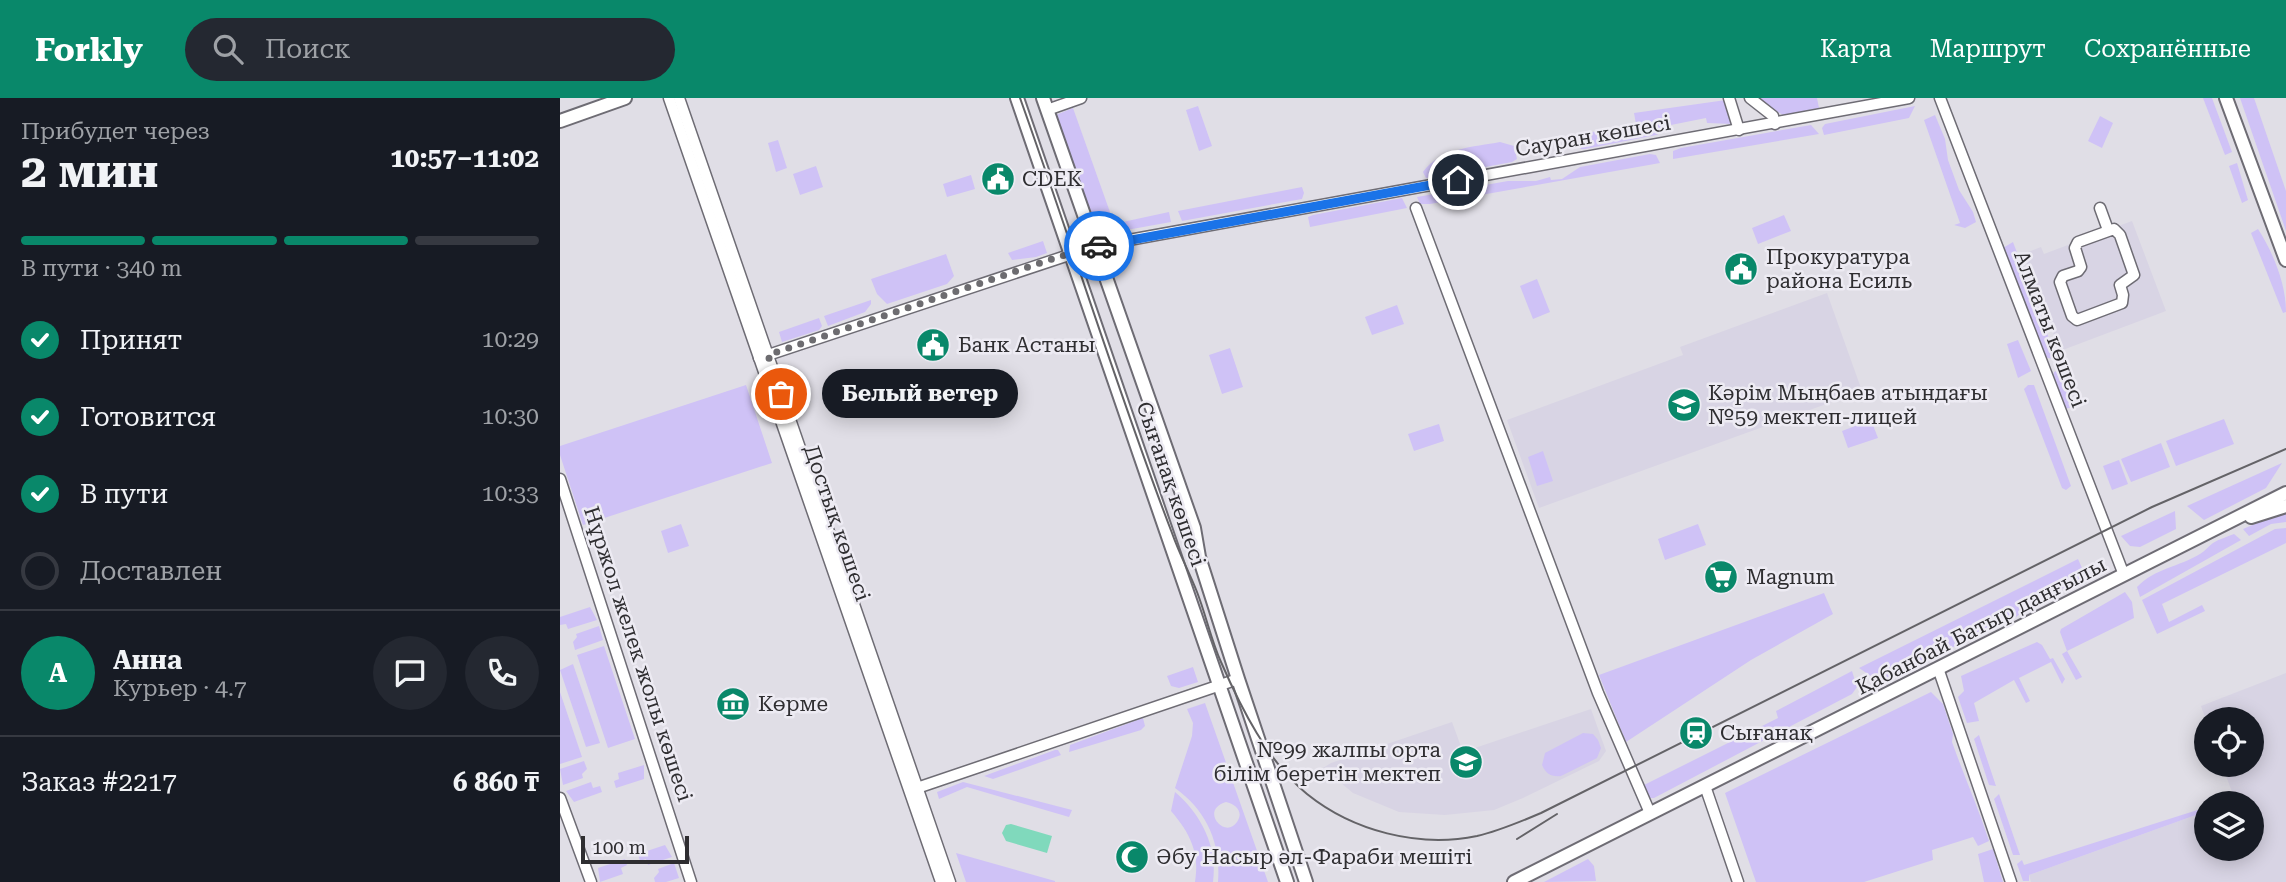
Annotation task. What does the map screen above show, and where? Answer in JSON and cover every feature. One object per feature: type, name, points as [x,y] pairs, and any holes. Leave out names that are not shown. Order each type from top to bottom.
[{"type":"main road","points":[[560,121],[625,98]]},
{"type":"main road","name":"Сығанақ көшесі","points":[[1017,98],[1287,882]]},
{"type":"main road","points":[[2226,98],[2285,253]]},
{"type":"main road","name":"Сығанақ көшесі","points":[[1045,104],[1194,528],[1199,557],[1306,882]]},
{"type":"main road","name":"Қабанбай Батыр даңғылы","points":[[1514,882],[2286,493]]},
{"type":"main road","points":[[2218,527],[2286,506]]},
{"type":"main road","name":"Қабанбай Батыр даңғылы","points":[[1525,882],[1693,793]]},
{"type":"street","name":"Достық көшесі","points":[[669,98],[950,882]]},
{"type":"street","name":"Достық көшесі","points":[[679,98],[763,356],[941,882]]},
{"type":"street","points":[[1045,104],[1081,98]]},
{"type":"street","points":[[1729,98],[1739,130]]},
{"type":"street","points":[[1750,98],[1773,116],[1775,124]]},
{"type":"street","name":"Сауран көшесі","points":[[763,356],[1096,246],[1909,98]]},
{"type":"street","name":"Алматы көшесі","points":[[1940,98],[2124,575]]},
{"type":"street","points":[[1416,208],[1598,693],[1650,813]]},
{"type":"street","points":[[2100,208],[2108,230]]},
{"type":"street","points":[[2114,229],[2120,235],[2134,275],[2120,285],[2122,303],[2077,320],[2072,316],[2060,282],[2063,276],[2078,271],[2081,267],[2075,248],[2078,242],[2108,230],[2114,229]]},
{"type":"street","name":"Нұржол желек жолы көшесі","points":[[560,479],[691,882]]},
{"type":"street","points":[[1938,668],[2011,882]]},
{"type":"street","points":[[917,788],[1238,679]]},
{"type":"street","points":[[1705,786],[1738,882]]},
{"type":"street","points":[[560,798],[591,882]]},
{"type":"shaded area","points":[[1755,98],[1817,98],[1819,108],[1783,115]]},
{"type":"shaded area","points":[[2203,98],[2212,98],[2232,152],[2225,155]]},
{"type":"shaded area","points":[[2240,98],[2254,98],[2286,191],[2286,231]]},
{"type":"shaded area","points":[[1726,100],[1733,124],[1707,123],[1706,118],[1671,125],[1670,130],[1656,135],[1585,149],[1578,145],[1576,135],[1636,124],[1634,113]]},
{"type":"shaded area","points":[[1198,106],[1212,146],[1199,151],[1186,110]]},
{"type":"shaded area","points":[[1915,106],[1909,118],[1824,135],[1822,128],[1825,124]]},
{"type":"shaded area","points":[[1073,108],[1111,215],[1092,221],[1056,115]]},
{"type":"shaded area","points":[[1935,115],[1945,139],[1948,160],[1959,190],[1976,222],[1965,228],[1954,225],[1960,223],[1924,120]]},
{"type":"shaded area","points":[[2100,116],[2113,123],[2102,148],[2088,141]]},
{"type":"shaded area","points":[[1811,125],[1819,134],[1673,159],[1673,151],[1681,148]]},
{"type":"shaded area","points":[[778,140],[787,168],[776,172],[768,143]]},
{"type":"shaded area","points":[[1500,142],[1514,146],[1517,159],[1426,178],[1423,172],[1430,164],[1448,153]]},
{"type":"shaded area","points":[[1656,155],[1660,163],[1430,204],[1420,204],[1417,197],[1508,181],[1536,181],[1550,177],[1551,180],[1562,179],[1580,167]]},
{"type":"shaded area","points":[[2237,163],[2248,200],[2242,203],[2229,166]]},
{"type":"shaded area","points":[[816,166],[823,187],[800,195],[793,174]]},
{"type":"shaded area","points":[[971,175],[975,189],[947,197],[943,184]]},
{"type":"shaded area","points":[[1302,187],[1302,199],[1182,221],[1178,211]]},
{"type":"shaded area","points":[[1402,198],[1407,208],[1310,227],[1308,217],[1313,215]]},
{"type":"shaded area","points":[[1169,212],[1171,222],[1121,231],[1118,223]]},
{"type":"shaded area","points":[[1784,215],[1791,231],[1758,244],[1752,228]]},
{"type":"shaded area","points":[[2132,221],[2166,311],[2060,351],[2023,254],[2041,247],[2044,254]]},
{"type":"shaded area","points":[[2258,229],[2281,279],[2286,312],[2283,313],[2251,233]]},
{"type":"shaded area","points":[[1043,241],[1047,253],[1036,257],[1012,260],[1008,253]]},
{"type":"shaded area","points":[[2013,242],[2057,360],[2044,357],[2003,248]]},
{"type":"shaded area","points":[[946,254],[954,276],[947,284],[887,304],[877,294],[871,279]]},
{"type":"shaded area","points":[[1537,279],[1550,312],[1533,319],[1520,286]]},
{"type":"shaded area","name":"Кәрім Мыңбаев атындағы №59 мектеп-лицей","points":[[1827,293],[1862,391],[1539,508],[1507,420],[1683,355],[1680,347]]},
{"type":"shaded area","points":[[871,300],[865,312],[828,326],[824,316]]},
{"type":"shaded area","points":[[1397,305],[1404,324],[1372,335],[1365,317]]},
{"type":"shaded area","points":[[819,318],[822,326],[819,330],[782,342],[779,332]]},
{"type":"shaded area","points":[[2018,340],[2031,371],[2018,378],[2007,344]]},
{"type":"shaded area","points":[[1230,348],[1243,387],[1222,394],[1209,355]]},
{"type":"shaded area","points":[[2061,369],[2074,407],[2064,409],[2052,379],[2054,372]]},
{"type":"shaded area","points":[[746,385],[772,463],[583,525],[560,455],[560,446]]},
{"type":"shaded area","points":[[2028,385],[2034,385],[2071,486],[2066,490],[2062,488],[2024,389]]},
{"type":"shaded area","points":[[2224,419],[2234,444],[2176,466],[2166,441]]},
{"type":"shaded area","points":[[1871,420],[1878,438],[1848,448],[1842,431]]},
{"type":"shaded area","points":[[1439,424],[1444,441],[1414,451],[1408,434]]},
{"type":"shaded area","points":[[2161,443],[2170,467],[2131,482],[2121,459]]},
{"type":"shaded area","points":[[1543,451],[1553,481],[1537,486],[1528,457]]},
{"type":"shaded area","points":[[2119,460],[2128,484],[2112,490],[2103,466]]},
{"type":"shaded area","points":[[2282,463],[2266,488],[2204,520],[2187,506]]},
{"type":"shaded area","points":[[2175,511],[2176,529],[2140,547],[2130,546],[2121,536]]},
{"type":"shaded area","points":[[2286,511],[2286,522],[2271,524],[2249,536],[2243,529]]},
{"type":"shaded area","points":[[681,524],[689,546],[668,553],[661,531]]},
{"type":"shaded area","points":[[1698,524],[1706,545],[1665,560],[1658,539]]},
{"type":"shaded area","points":[[2286,528],[2286,543],[2162,604],[2169,622],[2202,605],[2205,611],[2157,634],[2142,600],[2275,529]]},
{"type":"shaded area","points":[[2234,534],[2241,540],[2140,597],[2137,587],[2144,581]]},
{"type":"shaded area","points":[[2078,559],[2086,577],[2035,602],[2016,617],[1880,682],[1859,668]]},
{"type":"shaded area","points":[[2125,592],[2132,602],[2134,618],[2067,651],[2061,629]]},
{"type":"shaded area","points":[[1824,593],[1833,614],[1751,660],[1626,742],[1599,675]]},
{"type":"shaded area","points":[[590,607],[597,620],[568,629],[566,624],[560,625],[560,617]]},
{"type":"shaded area","points":[[599,626],[603,640],[575,650],[573,642],[576,634]]},
{"type":"shaded area","points":[[2037,642],[2042,645],[2050,659],[2053,658],[2065,679],[2062,684],[2051,662],[2019,678],[2030,701],[2026,703],[2014,680],[1974,703],[1979,721],[1967,723],[1958,697],[1964,691],[1961,676]]},
{"type":"shaded area","points":[[604,646],[635,739],[608,748],[577,655]]},
{"type":"shaded area","points":[[2067,651],[2082,677],[2076,680],[2062,654]]},
{"type":"shaded area","points":[[573,664],[600,743],[586,747],[560,670]]},
{"type":"shaded area","points":[[1193,667],[1198,682],[1179,688],[1171,686],[1167,676]]},
{"type":"shaded area","points":[[1852,671],[1857,687],[1852,694],[1654,798],[1649,798],[1644,785],[1778,718],[1776,711]]},
{"type":"shaded area","points":[[2286,673],[2286,882],[2031,882],[2029,875],[2194,816],[2194,861],[2264,861],[2264,791],[2232,791],[2226,777],[2264,777],[2264,707],[2201,706]]},
{"type":"shaded area","points":[[560,692],[582,757],[560,764]]},
{"type":"shaded area","points":[[1931,692],[1943,704],[1953,734],[1952,742],[1989,841],[1978,846],[1973,837],[1932,850],[1933,860],[1864,882],[1756,882],[1725,793]]},
{"type":"shaded area","points":[[1205,703],[1268,882],[1218,882],[1217,854],[1210,829],[1196,807],[1175,788],[1192,736],[1193,723],[1187,709]],"holes":[[[1230,803],[1238,809],[1240,815],[1232,827],[1226,828],[1214,817],[1218,806]]]},
{"type":"shaded area","name":"№99 жалпы орта білім беретін мектеп","points":[[1591,709],[1606,751],[1599,761],[1494,810],[1445,815],[1399,812],[1353,793],[1323,768],[1452,722],[1463,752]]},
{"type":"shaded area","points":[[1143,718],[1145,726],[1141,730],[1069,752],[1070,745]]},
{"type":"shaded area","points":[[1583,733],[1593,734],[1598,740],[1601,748],[1597,758],[1561,776],[1547,773],[1542,765],[1545,753]]},
{"type":"shaded area","points":[[1979,735],[1996,786],[1989,785],[1974,739]]},
{"type":"shaded area","points":[[1055,750],[1061,755],[993,779],[984,776]]},
{"type":"shaded area","points":[[584,761],[587,769],[582,774],[583,778],[563,785],[560,769]]},
{"type":"shaded area","points":[[644,765],[644,779],[616,788],[614,781],[619,779],[618,773]]},
{"type":"shaded area","points":[[591,782],[593,788],[600,786],[602,792],[574,802],[566,791]]},
{"type":"shaded area","points":[[963,782],[1072,810],[1069,817],[967,787],[939,799],[937,792]]},
{"type":"shaded area","points":[[1175,792],[1193,810],[1206,832],[1213,856],[1213,882],[1195,882],[1196,862],[1192,844],[1171,811]]},
{"type":"shaded area","points":[[1999,794],[2020,855],[2013,855],[1994,799]]},
{"type":"shaded area","points":[[2194,811],[2194,816],[2029,875],[2029,881],[2023,881],[2017,864],[2022,860],[2024,865]]},
{"type":"shaded area","points":[[1011,824],[1052,836],[1047,853],[1006,841],[1002,833],[1006,825]]},
{"type":"shaded area","points":[[665,845],[672,857],[648,865],[646,859],[640,861],[638,854]]},
{"type":"shaded area","points":[[1993,849],[2003,882],[1984,882],[1978,854]]},
{"type":"shaded area","points":[[956,853],[1055,881],[1055,882],[966,882]]},
{"type":"shaded area","points":[[625,859],[627,865],[621,868],[623,874],[600,882],[598,868]]},
{"type":"shaded area","points":[[1588,859],[1594,866],[1596,881],[1544,882]]},
{"type":"shaded area","points":[[674,863],[679,878],[655,882],[658,869]]},
{"type":"tram line","points":[[1020,98],[1152,479],[1197,592],[1217,654],[1237,698],[1268,750],[1293,781],[1325,807],[1365,827],[1409,838],[1432,840],[1477,836],[1517,823],[2152,507],[2286,449]]},
{"type":"tram line","points":[[1517,839],[1557,814]]},
{"type":"way so far","points":[[781,394],[768,355],[1061,256],[1099,246]]},
{"type":"place","name":"CDEK","points":[[998,179]]},
{"type":"place","name":"Прокуратура района Есиль","points":[[1741,269]]},
{"type":"place","name":"Банк Астаны","points":[[933,345]]},
{"type":"place","name":"Белый ветер","points":[[781,394]]},
{"type":"place","name":"Кәрім Мыңбаев атындағы №59 мектеп-лицей","points":[[1684,405]]},
{"type":"place","name":"Magnum","points":[[1721,577]]},
{"type":"place","name":"Көрме","points":[[733,704]]},
{"type":"place","name":"Сығанақ","points":[[1696,733]]},
{"type":"place","name":"№99 жалпы орта білім беретін мектеп","points":[[1466,762]]},
{"type":"place","name":"Әбу Насыр әл-Фараби мешіті","points":[[1132,857]]},
{"type":"route","points":[[1099,246],[1458,180]]}]
